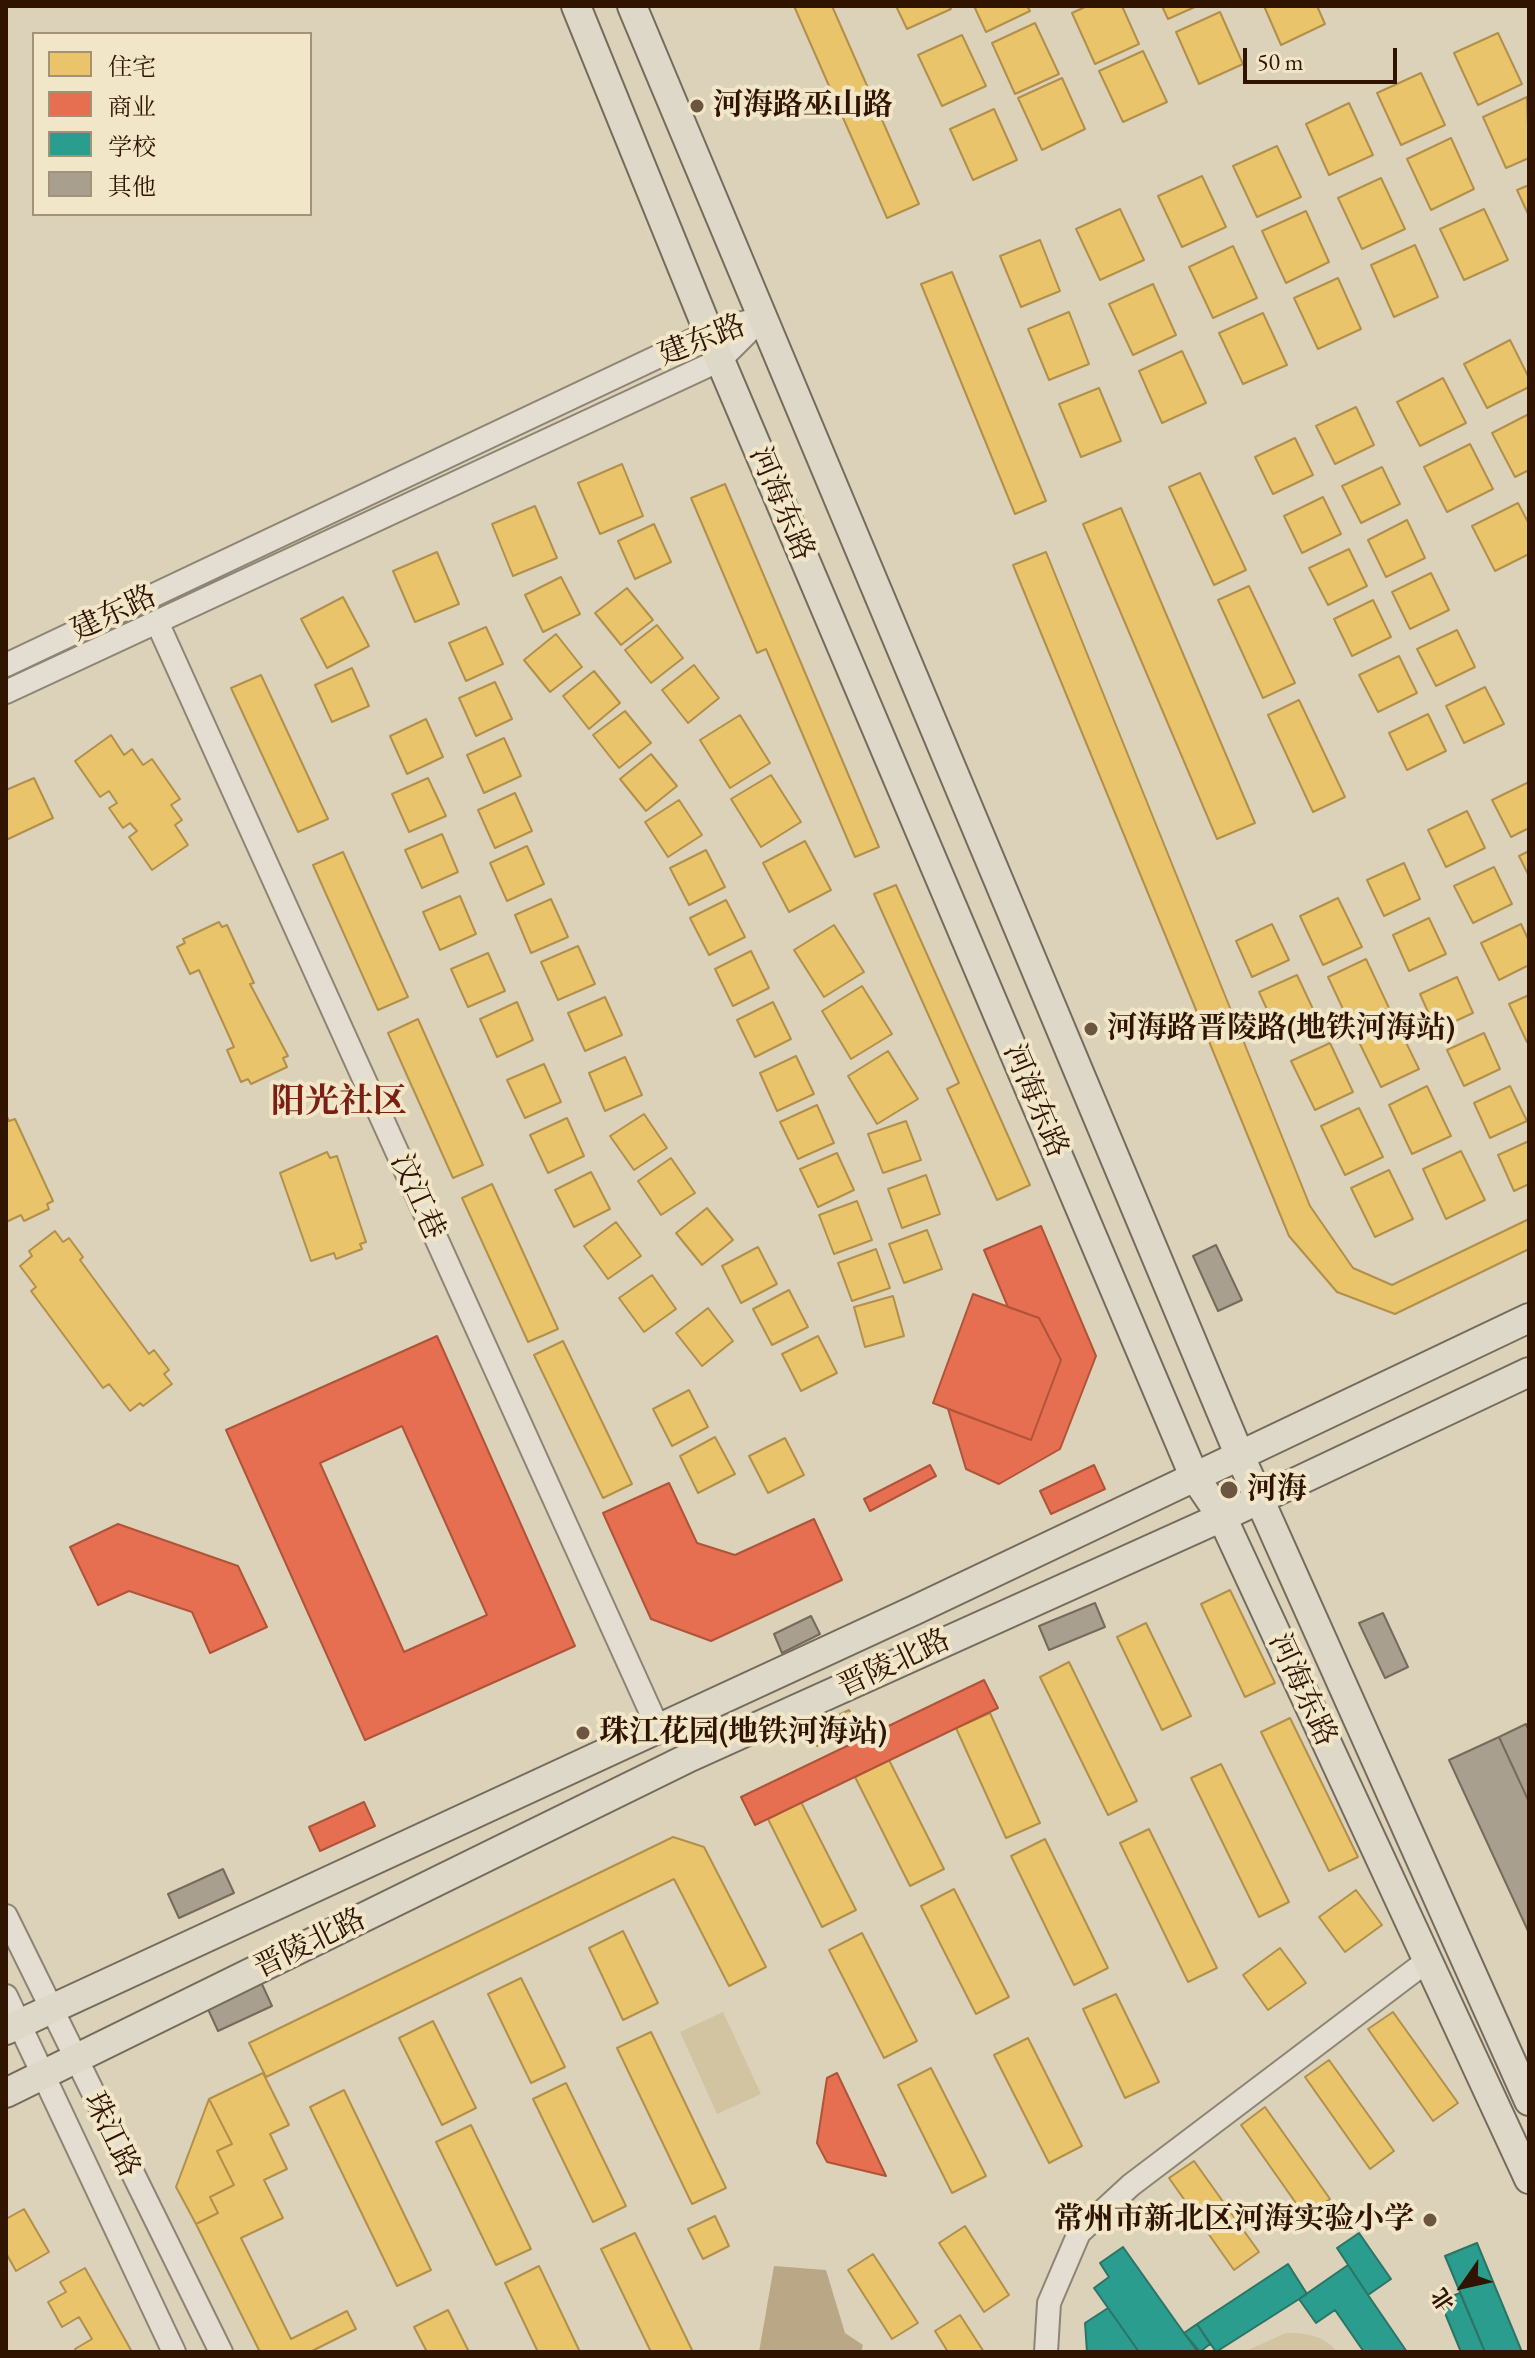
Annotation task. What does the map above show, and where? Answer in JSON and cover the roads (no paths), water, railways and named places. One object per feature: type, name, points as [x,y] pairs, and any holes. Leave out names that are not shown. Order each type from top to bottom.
[{"type":"main road","name":"河海东路","points":[[576,6],[708,333],[1194,1476],[1222,1517],[1529,2179]]},
{"type":"main road","name":"河海东路","points":[[632,6],[1239,1454],[1529,2101]]},
{"type":"main road","name":"晋陵北路","points":[[13,2027],[658,1728],[1529,1318]]},
{"type":"main road","name":"晋陵北路","points":[[6,2093],[690,1757],[1222,1517],[1529,1372]]},
{"type":"street","name":"建东路","points":[[6,665],[708,333],[762,318]]},
{"type":"street","name":"建东路","points":[[6,692],[720,360],[762,318]]},
{"type":"street","name":"汶江巷","points":[[157,622],[658,1728]]},
{"type":"street","name":"珠江路","points":[[6,1916],[74,2060],[221,2352]]},
{"type":"street","points":[[1046,2352],[1049,2303],[1079,2233],[1131,2185],[1427,1961]]},
{"type":"street","name":"珠江路","points":[[6,1996],[13,2027],[44,2076],[174,2352]]},
{"type":"place","name":"河海路巫山路","points":[[697,106]]},
{"type":"place","name":"河海路晋陵路(地铁河海站)","points":[[1091,1029]]},
{"type":"place","name":"河海","points":[[1229,1490]]},
{"type":"place","name":"珠江花园(地铁河海站)","points":[[583,1733]]},
{"type":"place","name":"常州市新北区河海实验小学","points":[[1430,2220]]},
{"type":"district","name":"阳光社区","points":[[339,1103]]}]
